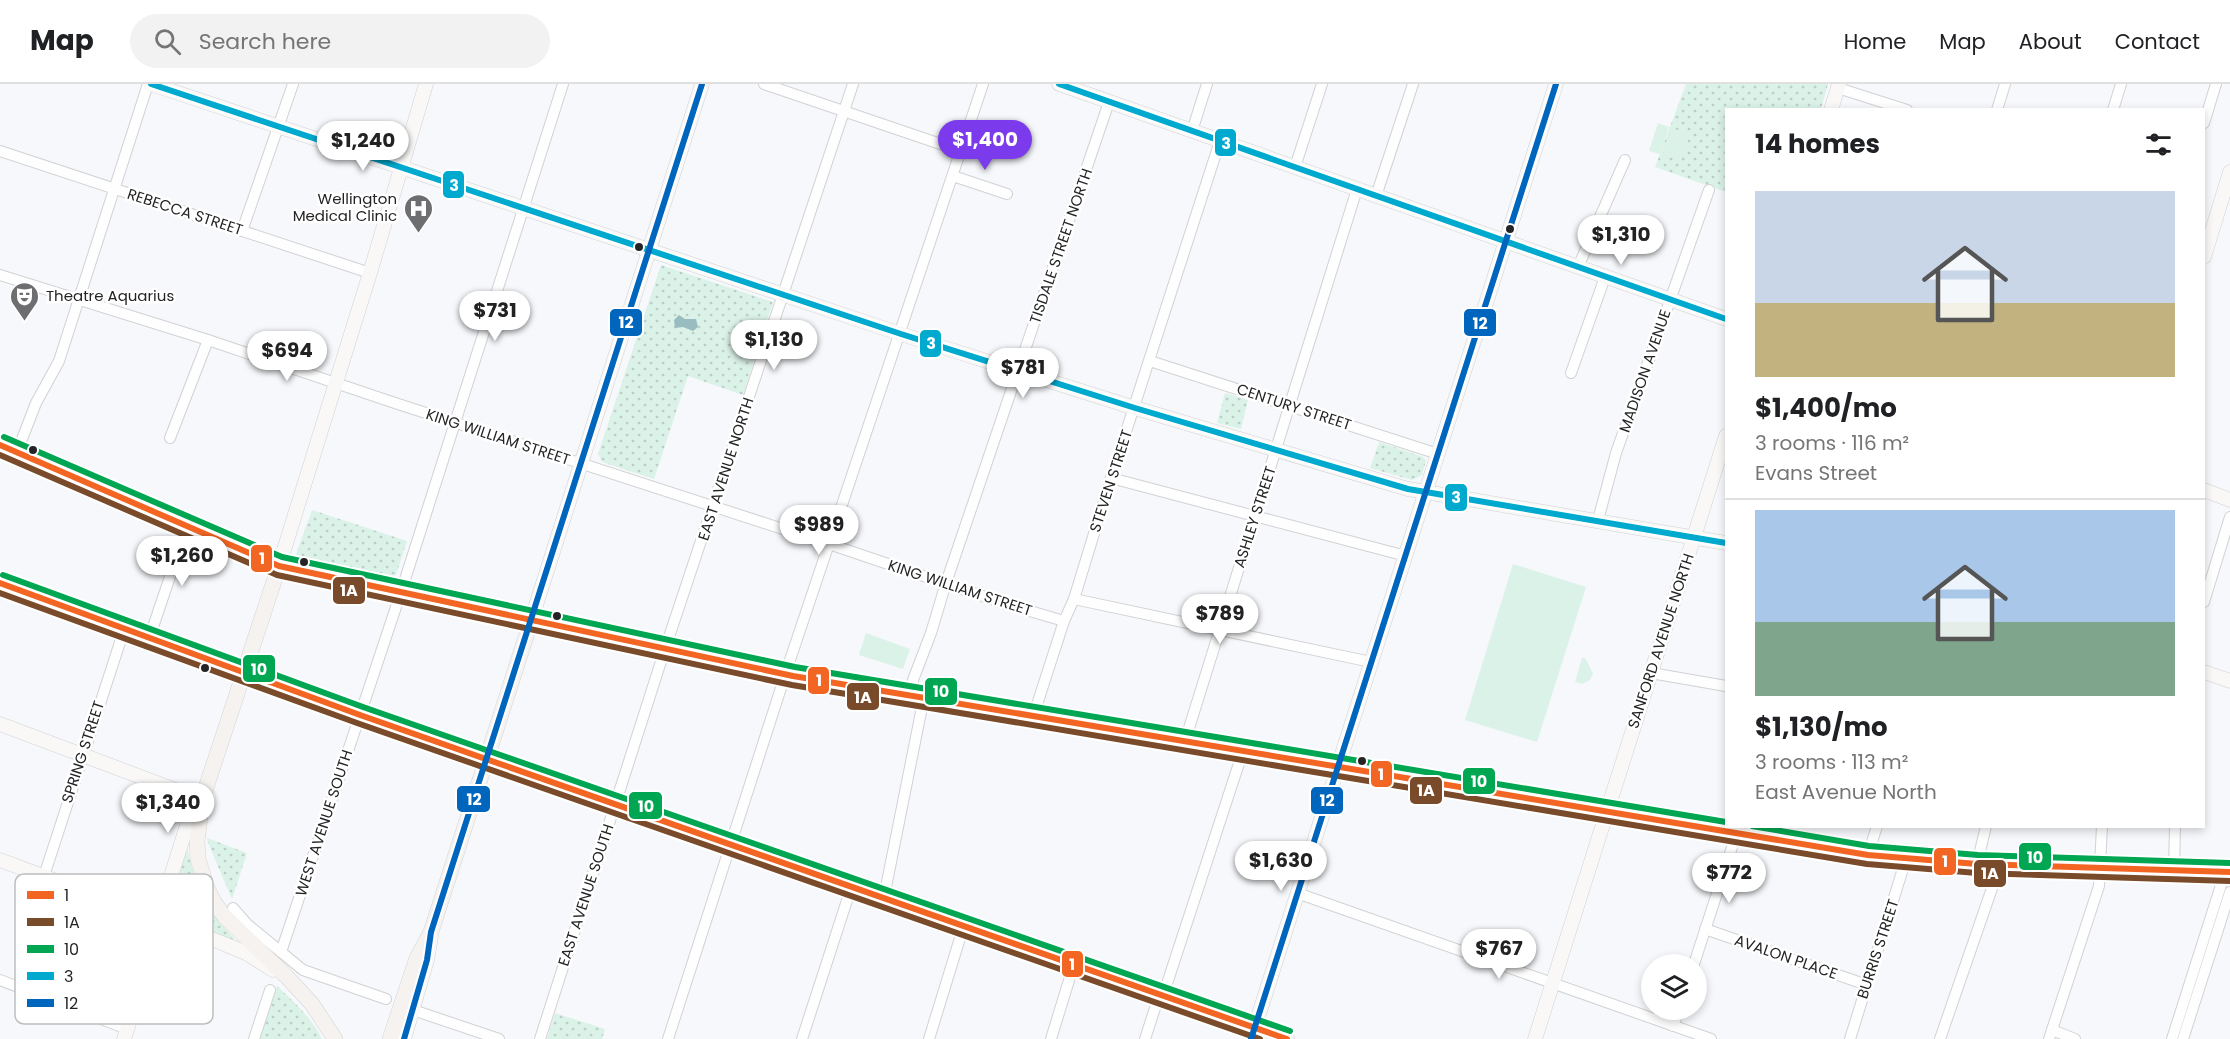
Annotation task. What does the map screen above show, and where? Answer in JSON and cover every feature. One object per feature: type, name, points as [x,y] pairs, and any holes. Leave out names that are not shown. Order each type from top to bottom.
[{"type":"main road","points":[[150,84],[650,249],[783,296],[1135,408],[1276,450],[1425,493],[1725,543]]},
{"type":"main road","points":[[201,874],[197,842],[202,800],[336,384],[426,84]]},
{"type":"main road","points":[[404,1039],[427,960],[431,932],[702,84]]},
{"type":"main road","points":[[1059,84],[1087,89],[1109,102],[1725,319]]},
{"type":"main road","points":[[1253,1033],[1556,84]]},
{"type":"main road","points":[[1832,108],[1839,86]]},
{"type":"main road","points":[[2205,254],[2230,172]]},
{"type":"main road","name":"SANFORD AVENUE NORTH","points":[[1534,1039],[1725,439]]},
{"type":"main road","points":[[0,445],[279,566],[785,674],[1868,855],[1977,864],[2230,872]]},
{"type":"main road","points":[[2205,490],[2230,500]]},
{"type":"main road","points":[[0,583],[360,715],[1074,964],[1163,996],[1253,1033],[1287,1039]]},
{"type":"main road","points":[[2205,672],[2230,681]]},
{"type":"main road","points":[[0,724],[202,800]]},
{"type":"main road","points":[[173,874],[188,822],[202,800]]},
{"type":"main road","points":[[0,860],[38,874]]},
{"type":"main road","points":[[213,901],[229,922],[312,1004],[335,1039]]},
{"type":"main road","points":[[390,1039],[417,958],[431,932]]},
{"type":"main road","points":[[213,940],[246,953],[292,983]]},
{"type":"street","points":[[17,453],[36,403],[59,361],[150,84]]},
{"type":"street","points":[[242,231],[292,84]]},
{"type":"street","name":"WEST AVENUE SOUTH","points":[[281,952],[401,592],[563,84]]},
{"type":"street","points":[[764,84],[961,151]]},
{"type":"street","name":"EAST AVENUE NORTH","points":[[665,649],[853,84]]},
{"type":"street","points":[[668,1039],[785,674],[983,84]]},
{"type":"street","points":[[1192,130],[1207,84]]},
{"type":"street","points":[[1295,167],[1322,84]]},
{"type":"street","points":[[1376,196],[1413,84]]},
{"type":"street","points":[[1998,108],[2005,84]]},
{"type":"street","points":[[2114,108],[2121,84]]},
{"type":"street","points":[[2205,120],[2216,84]]},
{"type":"street","points":[[1839,86],[1901,108]]},
{"type":"street","name":"TISDALE STREET NORTH","points":[[884,897],[921,712],[914,680],[1109,102]]},
{"type":"street","name":"STEVEN STREET","points":[[1033,717],[1064,621],[1074,599],[1220,141]]},
{"type":"street","name":"REBECCA STREET","points":[[0,151],[370,273]]},
{"type":"street","points":[[1578,267],[1625,160]]},
{"type":"street","points":[[953,176],[1006,194]]},
{"type":"street","name":"ASHLEY STREET","points":[[1185,741],[1357,189]]},
{"type":"street","name":"MADISON AVENUE","points":[[1598,520],[1616,453],[1709,190]]},
{"type":"street","name":"KING WILLIAM STREET","points":[[0,275],[208,340],[1009,605],[1064,621]]},
{"type":"street","points":[[1571,373],[1605,277]]},
{"type":"street","points":[[170,438],[208,340]]},
{"type":"street","name":"CENTURY STREET","points":[[1150,361],[1438,454]]},
{"type":"street","points":[[1111,478],[1406,556]]},
{"type":"street","points":[[2205,599],[2230,517]]},
{"type":"street","points":[[149,639],[188,526]]},
{"type":"street","points":[[1074,599],[1371,662]]},
{"type":"street","name":"SPRING STREET","points":[[45,874],[124,630]]},
{"type":"street","name":"EAST AVENUE SOUTH","points":[[540,1039],[665,649]]},
{"type":"street","points":[[1651,673],[1725,686]]},
{"type":"street","points":[[1145,1039],[1155,1008],[1163,996],[1243,751]]},
{"type":"street","points":[[1784,842],[1788,828]]},
{"type":"street","points":[[1868,855],[1876,828]]},
{"type":"street","points":[[1977,864],[1986,828]]},
{"type":"street","points":[[2075,1039],[2051,1035],[2099,886],[2102,828]]},
{"type":"street","points":[[2174,870],[2175,828]]},
{"type":"street","points":[[1697,954],[1736,834]]},
{"type":"street","name":"BURRIS STREET","points":[[1850,1039],[1906,859]]},
{"type":"street","points":[[1940,1039],[2000,865]]},
{"type":"street","points":[[2172,1039],[2193,988],[2216,918],[2222,882],[2230,872]]},
{"type":"street","points":[[802,1039],[852,885]]},
{"type":"street","points":[[2216,918],[2230,892]]},
{"type":"street","points":[[1297,893],[1711,1039]]},
{"type":"street","points":[[233,908],[247,924],[298,966],[310,973],[386,999]]},
{"type":"street","points":[[928,1039],[964,925]]},
{"type":"street","name":"AVALON PLACE","points":[[1705,929],[1867,984]]},
{"type":"street","points":[[1051,1039],[1074,964]]},
{"type":"street","points":[[0,981],[15,987]]},
{"type":"street","points":[[2183,1039],[2193,988]]},
{"type":"street","points":[[254,1039],[270,990]]},
{"type":"street","points":[[413,1010],[500,1039]]},
{"type":"street","points":[[1673,1026],[1675,1020]]},
{"type":"street","points":[[101,1024],[125,1034]]},
{"type":"green space","points":[[1686,84],[1828,84],[1821,108],[1725,108],[1725,192],[1655,167]]},
{"type":"green space","points":[[1658,123],[1669,127],[1660,154],[1649,151]]},
{"type":"green space","points":[[1672,128],[1690,134],[1681,161],[1663,155]]},
{"type":"green space","points":[[661,265],[773,302],[743,395],[688,376],[654,479],[602,462],[598,454]]},
{"type":"green space","points":[[1225,393],[1248,400],[1241,429],[1217,423]]},
{"type":"green space","points":[[1379,442],[1423,457],[1426,460],[1422,475],[1412,480],[1370,468]]},
{"type":"green space","points":[[312,510],[407,541],[396,575],[388,577],[295,557]]},
{"type":"green space","points":[[1513,564],[1586,587],[1537,742],[1465,720]]},
{"type":"green space","points":[[866,633],[910,649],[903,669],[859,655]]},
{"type":"green space","points":[[1582,658],[1585,658],[1593,673],[1590,680],[1582,684],[1575,682]]},
{"type":"green space","points":[[207,838],[247,853],[232,899],[208,843]]},
{"type":"green space","points":[[185,848],[187,848],[194,874],[177,874]]},
{"type":"green space","points":[[213,913],[234,938],[233,941],[213,934]]},
{"type":"green space","points":[[277,986],[308,1017],[322,1039],[260,1039]]},
{"type":"green space","points":[[555,1013],[605,1029],[602,1039],[547,1039]]},
{"type":"water","points":[[679,315],[685,319],[696,319],[698,327],[693,331],[683,327],[675,328],[674,320]]},
{"type":"transit line","name":"3","points":[[151,84],[901,334],[1135,408],[1408,489],[1725,543]]},
{"type":"transit line","name":"12","points":[[404,1039],[427,960],[431,932],[702,84]]},
{"type":"transit line","name":"3","points":[[1059,84],[1725,319]]},
{"type":"transit line","name":"12","points":[[1251,1039],[1556,84]]},
{"type":"transit line","name":"10","points":[[4,437],[282,557],[795,667],[1725,822]]},
{"type":"transit line","name":"1","points":[[0,445],[279,566],[793,676],[1868,855],[1977,864],[2230,872]]},
{"type":"transit line","name":"1A","points":[[0,455],[277,575],[792,685],[1867,864],[1977,873],[2230,881]]},
{"type":"transit line","name":"10","points":[[3,575],[363,707],[1290,1031]]},
{"type":"transit line","name":"1","points":[[0,583],[360,715],[1287,1039]]},
{"type":"transit line","name":"1A","points":[[0,593],[357,723],[1260,1039]]},
{"type":"transit line","name":"10","points":[[1764,828],[1869,846],[1978,855],[2230,863]]},
{"type":"place","name":"Wellington Medical Clinic","points":[[418,234]]},
{"type":"place","name":"Theatre Aquarius","points":[[25,322]]}]
